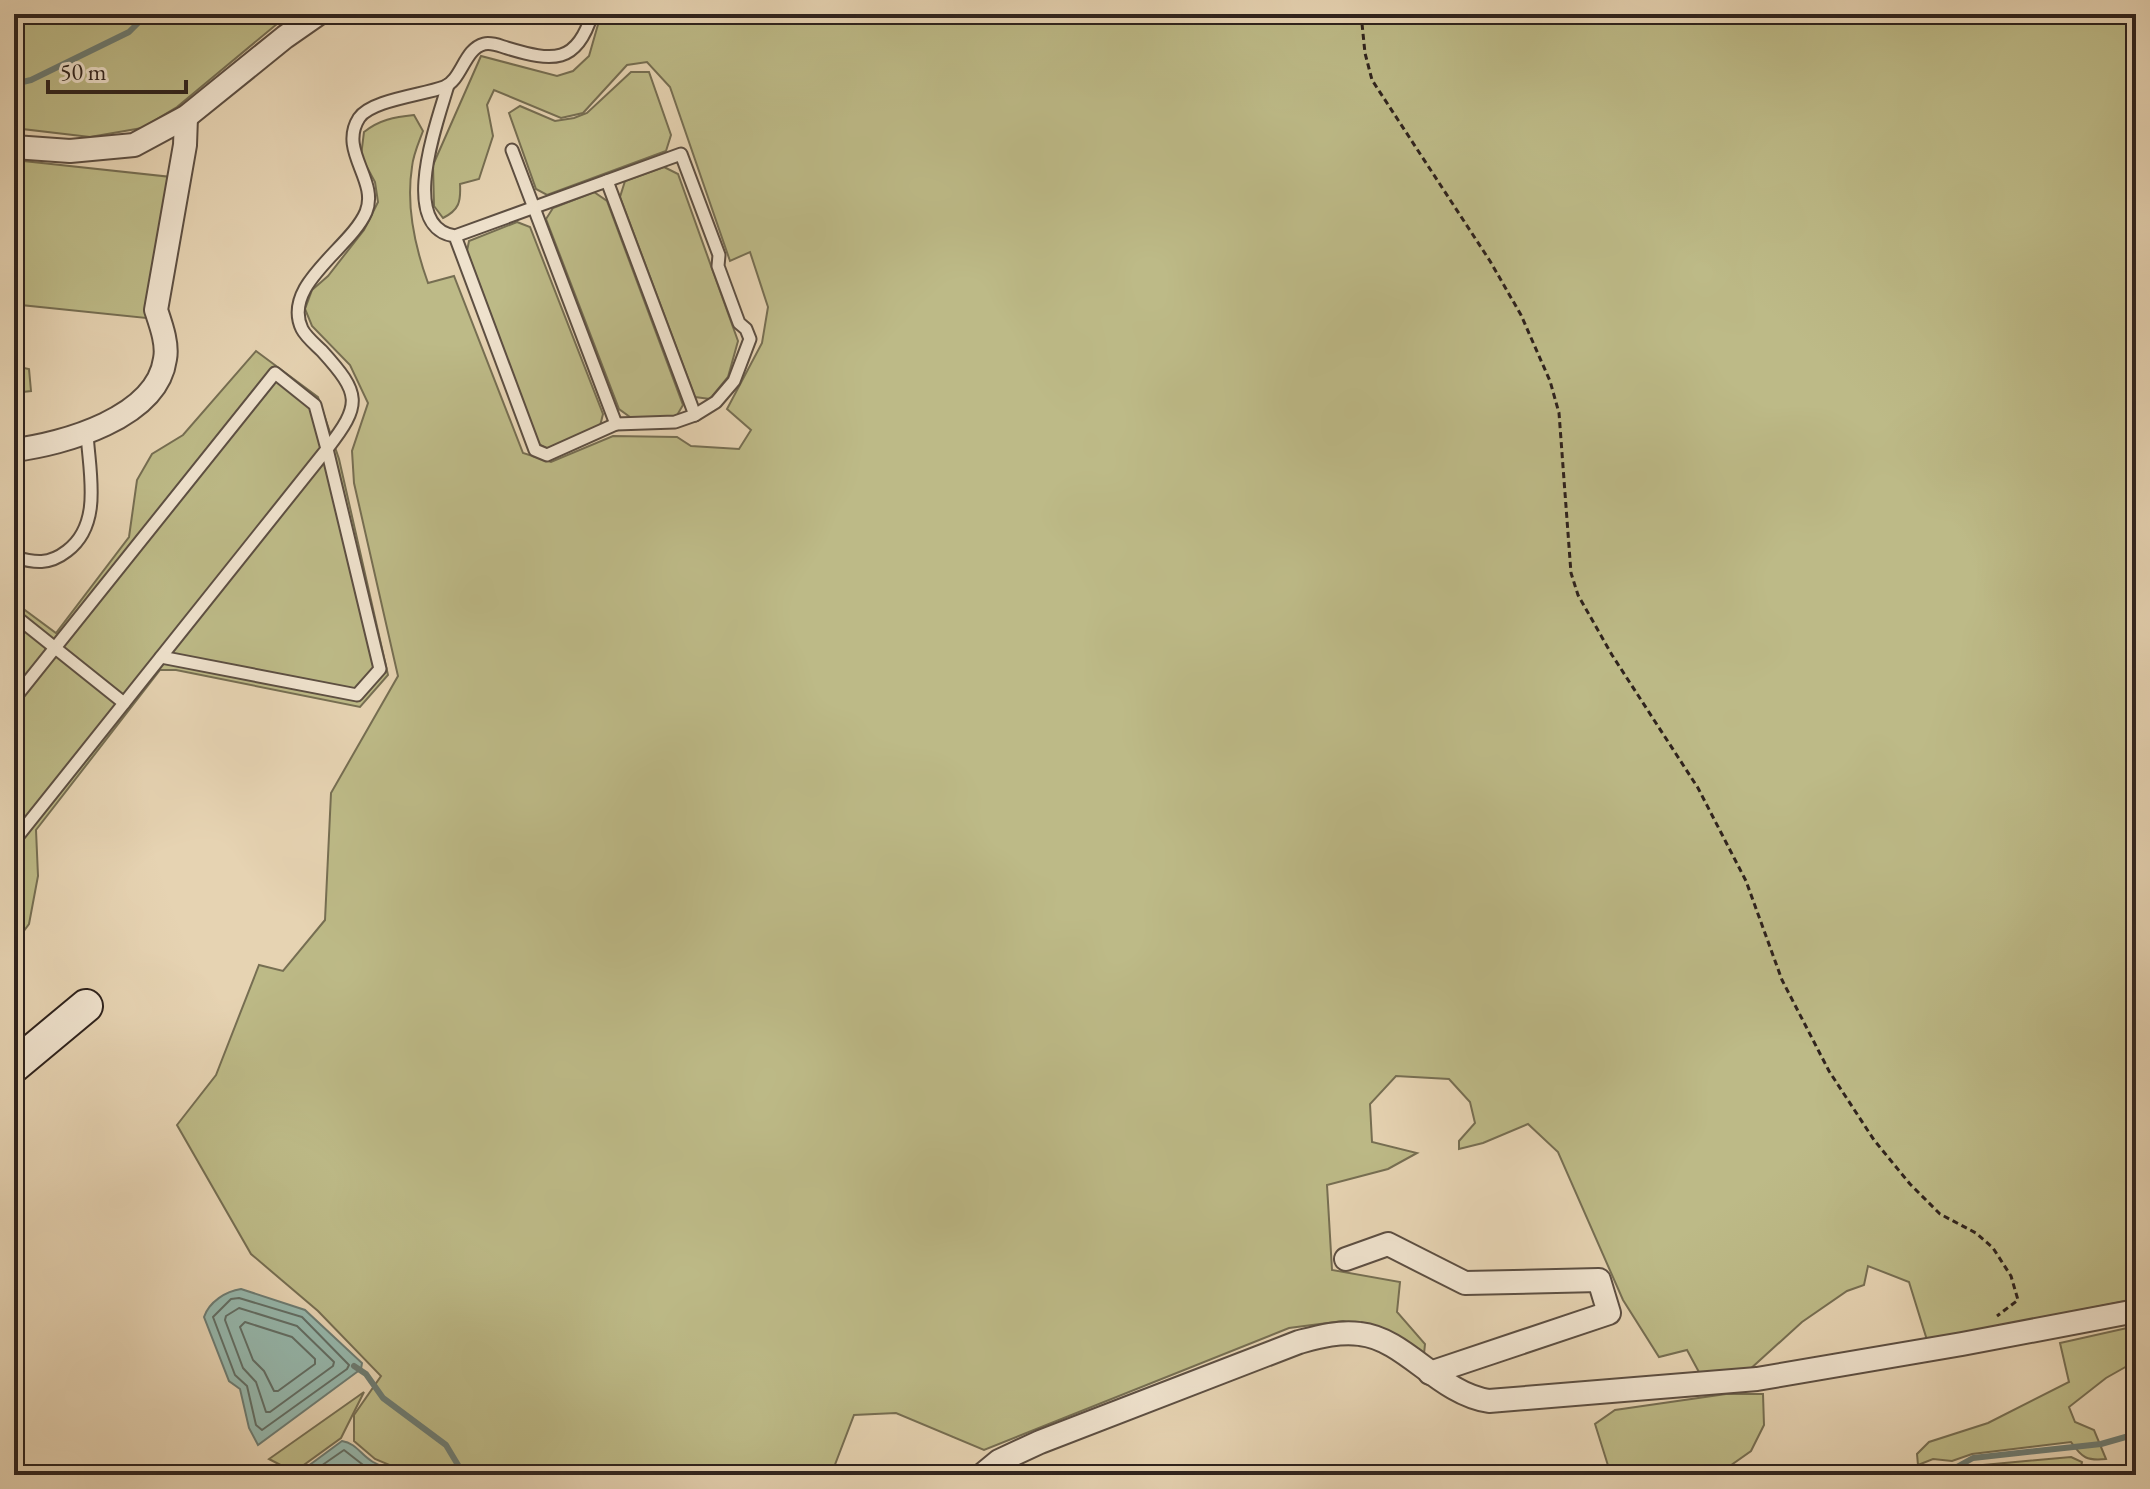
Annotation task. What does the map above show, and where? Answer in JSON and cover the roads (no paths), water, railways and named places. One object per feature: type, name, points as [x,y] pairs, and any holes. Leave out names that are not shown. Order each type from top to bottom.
[{"type":"street","points":[[14,147],[70,151],[134,145],[186,117],[318,14]]},
{"type":"street","points":[[14,450],[38,447],[87,433],[138,404],[158,383],[166,358],[156,310],[185,145],[186,117]]},
{"type":"street","points":[[14,1066],[86,1006]]},
{"type":"street","points":[[1346,1259],[1388,1244],[1465,1283],[1599,1280],[1609,1313],[1430,1373]]},
{"type":"street","points":[[982,1475],[999,1461],[1040,1442],[1321,1336],[1363,1334],[1385,1342],[1456,1391],[1489,1401],[1741,1380],[1977,1342],[2136,1311]]},
{"type":"lane","points":[[455,236],[535,450],[547,455],[616,424],[675,422],[695,415],[716,402],[734,381],[750,339],[739,323],[718,266],[719,255],[681,154],[455,236],[446,235],[427,216],[425,171],[448,85],[475,48],[488,42],[544,57],[565,55],[581,44],[592,14]]},
{"type":"lane","points":[[15,836],[327,449],[353,411],[352,393],[345,376],[302,329],[298,308],[307,284],[366,212],[370,193],[354,156],[354,136],[359,118],[373,107],[448,85]]},
{"type":"lane","points":[[512,150],[616,424]]},
{"type":"lane","points":[[607,181],[695,415]]},
{"type":"lane","points":[[14,699],[275,373],[315,405],[380,669],[357,695],[161,657]]},
{"type":"lane","points":[[14,557],[37,563],[57,559],[74,546],[86,529],[91,507],[87,433]]},
{"type":"lane","points":[[14,615],[124,703]]},
{"type":"water","points":[[241,1289],[305,1310],[362,1363],[361,1369],[258,1445],[249,1428],[240,1389],[229,1381],[204,1317],[219,1298]]},
{"type":"water","points":[[342,1441],[351,1444],[373,1462],[396,1471],[473,1475],[296,1475]]},
{"type":"waterway","points":[[14,84],[31,80],[129,32],[138,23],[137,14]]},
{"type":"waterway","points":[[354,1366],[366,1374],[383,1398],[446,1445],[464,1475]]},
{"type":"waterway","points":[[1955,1468],[1973,1458],[2101,1444],[2136,1434]]}]
